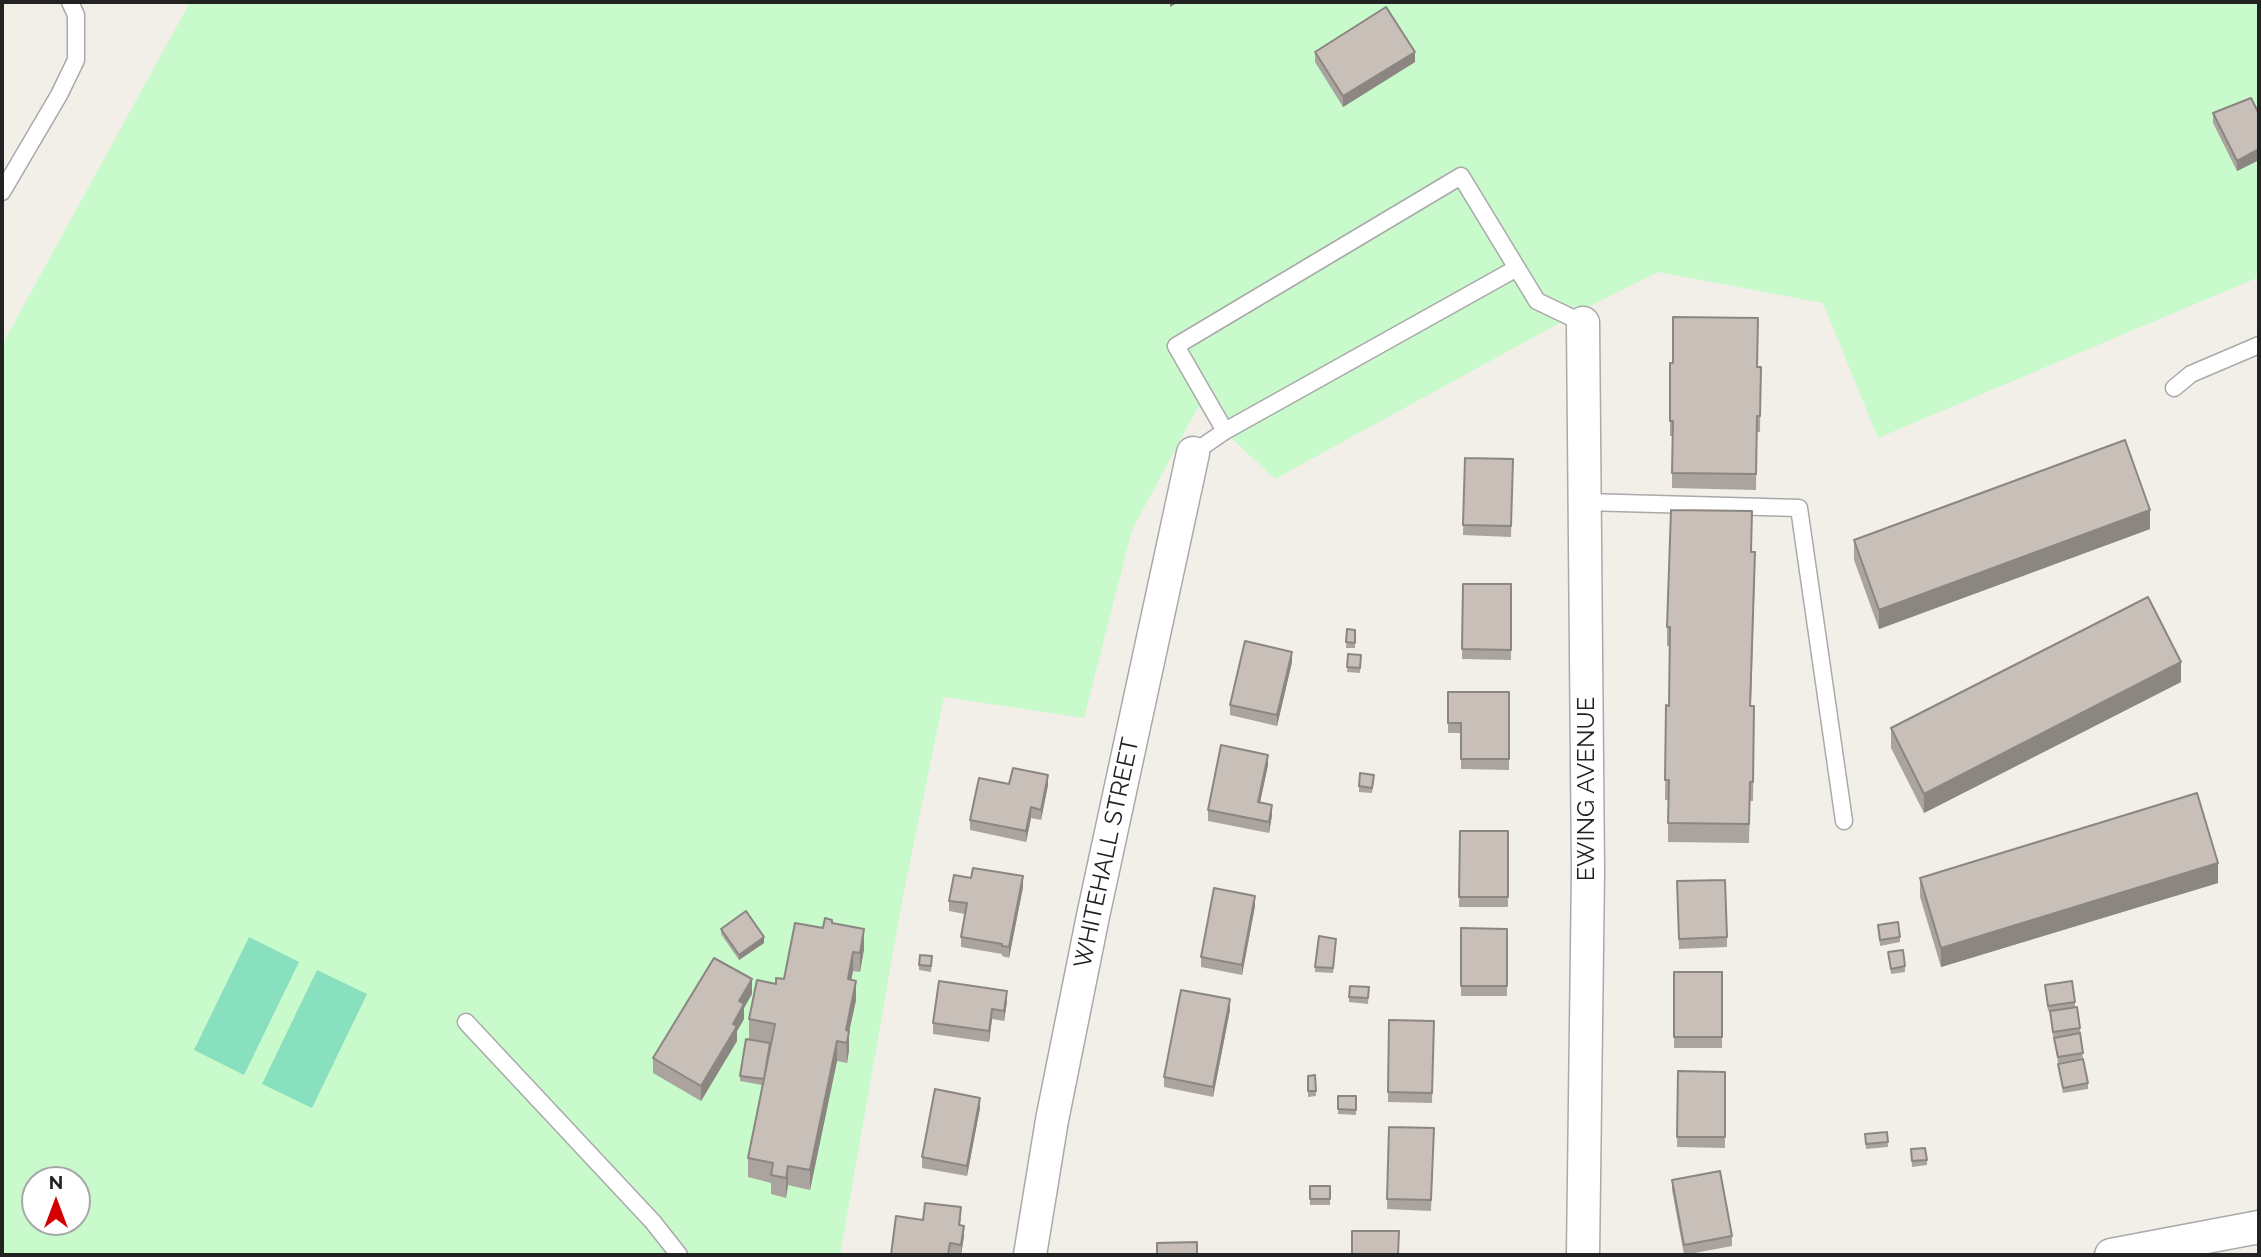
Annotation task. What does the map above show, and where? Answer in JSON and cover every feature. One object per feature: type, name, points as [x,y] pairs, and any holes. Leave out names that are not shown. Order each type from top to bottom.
[{"type":"street","name":"EWING AVENUE","points":[[1583,323],[1588,871],[1583,1255]]},
{"type":"street","name":"WHITEHALL STREET","points":[[1030,1255],[1052,1120],[1090,930],[1193,453]]},
{"type":"street","points":[[2111,1255],[2259,1227]]},
{"type":"lane","points":[[2,192],[59,95],[76,60],[76,15],[70,2]]},
{"type":"lane","points":[[1225,430],[1176,346],[1461,176],[1537,301],[1583,323]]},
{"type":"lane","points":[[1193,453],[1225,430],[1517,268]]},
{"type":"lane","points":[[2174,388],[2191,374],[2259,345]]},
{"type":"lane","points":[[1585,502],[1799,508],[1844,821]]},
{"type":"lane","points":[[466,1022],[653,1222],[679,1255]]},
{"type":"green space","points":[[190,2],[2259,2],[2259,277],[1878,438],[1823,303],[1658,272],[1596,303],[1275,479],[1198,407],[1132,530],[1084,718],[944,697],[903,896],[840,1255],[2,1255],[2,345]]},
{"type":"green space","points":[[249,937],[299,962],[244,1075],[194,1050]]},
{"type":"green space","points":[[317,970],[367,994],[312,1108],[262,1084]]},
{"type":"building","points":[[1386,7],[1415,52],[1343,96],[1315,52]]},
{"type":"building","points":[[2251,98],[2259,114],[2259,149],[2237,161],[2213,113]]},
{"type":"building","points":[[1673,317],[1758,318],[1757,367],[1761,367],[1756,474],[1672,473],[1670,363],[1673,363]]},
{"type":"building","points":[[2125,440],[2150,510],[1879,610],[1854,540]]},
{"type":"building","points":[[1465,458],[1513,459],[1511,526],[1463,525]]},
{"type":"building","points":[[1671,510],[1752,511],[1751,552],[1755,552],[1750,706],[1754,706],[1753,782],[1750,782],[1749,824],[1668,823],[1669,780],[1665,780],[1666,705],[1669,706],[1670,627],[1667,627]]},
{"type":"building","points":[[1463,584],[1511,584],[1511,650],[1462,649]]},
{"type":"building","points":[[2148,597],[2181,662],[1924,794],[1891,728]]},
{"type":"building","points":[[1347,629],[1355,630],[1355,643],[1346,642]]},
{"type":"building","points":[[1245,641],[1292,652],[1277,715],[1230,705]]},
{"type":"building","points":[[1348,654],[1361,655],[1360,668],[1347,667]]},
{"type":"building","points":[[1448,692],[1509,692],[1509,759],[1461,759],[1461,723],[1448,723]]},
{"type":"building","points":[[1221,745],[1268,755],[1258,802],[1272,805],[1269,822],[1208,810]]},
{"type":"building","points":[[1013,768],[1048,775],[1041,810],[1031,807],[1026,831],[970,820],[979,778],[1009,784]]},
{"type":"building","points":[[1360,773],[1374,775],[1372,788],[1359,786]]},
{"type":"building","points":[[2197,793],[2218,863],[1941,948],[1920,878]]},
{"type":"building","points":[[1460,831],[1508,831],[1508,897],[1459,897]]},
{"type":"building","points":[[973,868],[1023,876],[1009,947],[961,937],[967,903],[949,901],[954,875],[971,878]]},
{"type":"building","points":[[1725,880],[1727,937],[1679,939],[1677,881]]},
{"type":"building","points":[[1214,888],[1255,896],[1242,965],[1201,957]]},
{"type":"building","points":[[746,911],[764,937],[739,955],[721,929]]},
{"type":"building","points":[[825,918],[832,920],[832,923],[864,929],[860,953],[853,952],[848,979],[856,981],[846,1030],[849,1031],[847,1043],[837,1041],[810,1170],[788,1166],[786,1178],[771,1175],[773,1163],[748,1158],[775,1024],[749,1019],[757,980],[776,984],[776,978],[784,979],[795,923],[823,928]]},
{"type":"building","points":[[1898,922],[1900,937],[1880,940],[1878,925]]},
{"type":"building","points":[[1461,928],[1507,929],[1507,986],[1461,986]]},
{"type":"building","points":[[1319,936],[1336,939],[1333,968],[1315,967]]},
{"type":"building","points":[[1903,950],[1905,966],[1891,969],[1888,952]]},
{"type":"building","points":[[920,955],[932,956],[931,966],[919,965]]},
{"type":"building","points":[[714,958],[752,979],[739,1001],[744,1004],[733,1024],[737,1026],[701,1086],[653,1058]]},
{"type":"building","points":[[1674,972],[1722,972],[1722,1037],[1674,1037]]},
{"type":"building","points":[[939,981],[1007,991],[1004,1011],[992,1009],[989,1031],[933,1023]]},
{"type":"building","points":[[2072,981],[2075,1002],[2048,1006],[2045,985]]},
{"type":"building","points":[[1350,986],[1369,987],[1368,998],[1349,997]]},
{"type":"building","points":[[1181,990],[1230,999],[1213,1087],[1164,1077]]},
{"type":"building","points":[[2077,1007],[2080,1028],[2053,1032],[2050,1011]]},
{"type":"building","points":[[1389,1020],[1434,1021],[1432,1093],[1388,1092]]},
{"type":"building","points":[[2080,1033],[2083,1053],[2058,1057],[2054,1038]]},
{"type":"building","points":[[746,1039],[770,1043],[764,1079],[740,1076]]},
{"type":"building","points":[[2083,1059],[2088,1083],[2063,1088],[2058,1064]]},
{"type":"building","points":[[1678,1071],[1725,1072],[1725,1137],[1677,1137]]},
{"type":"building","points":[[1315,1075],[1316,1091],[1308,1091],[1308,1076]]},
{"type":"building","points":[[935,1089],[980,1098],[967,1166],[922,1157]]},
{"type":"building","points":[[1338,1096],[1356,1096],[1356,1110],[1338,1109]]},
{"type":"building","points":[[1389,1127],[1434,1128],[1431,1200],[1387,1199]]},
{"type":"building","points":[[1887,1132],[1888,1142],[1866,1144],[1865,1134]]},
{"type":"building","points":[[1925,1148],[1927,1160],[1912,1161],[1911,1149]]},
{"type":"building","points":[[1720,1171],[1732,1236],[1684,1245],[1672,1180]]},
{"type":"building","points":[[1310,1186],[1330,1186],[1330,1199],[1310,1199]]},
{"type":"building","points":[[925,1203],[961,1207],[959,1225],[964,1226],[961,1245],[950,1243],[948,1255],[891,1255],[896,1216],[923,1220]]},
{"type":"building","points":[[1352,1231],[1399,1231],[1398,1255],[1352,1255]]},
{"type":"building","points":[[1197,1242],[1197,1255],[1157,1255],[1157,1243]]}]
